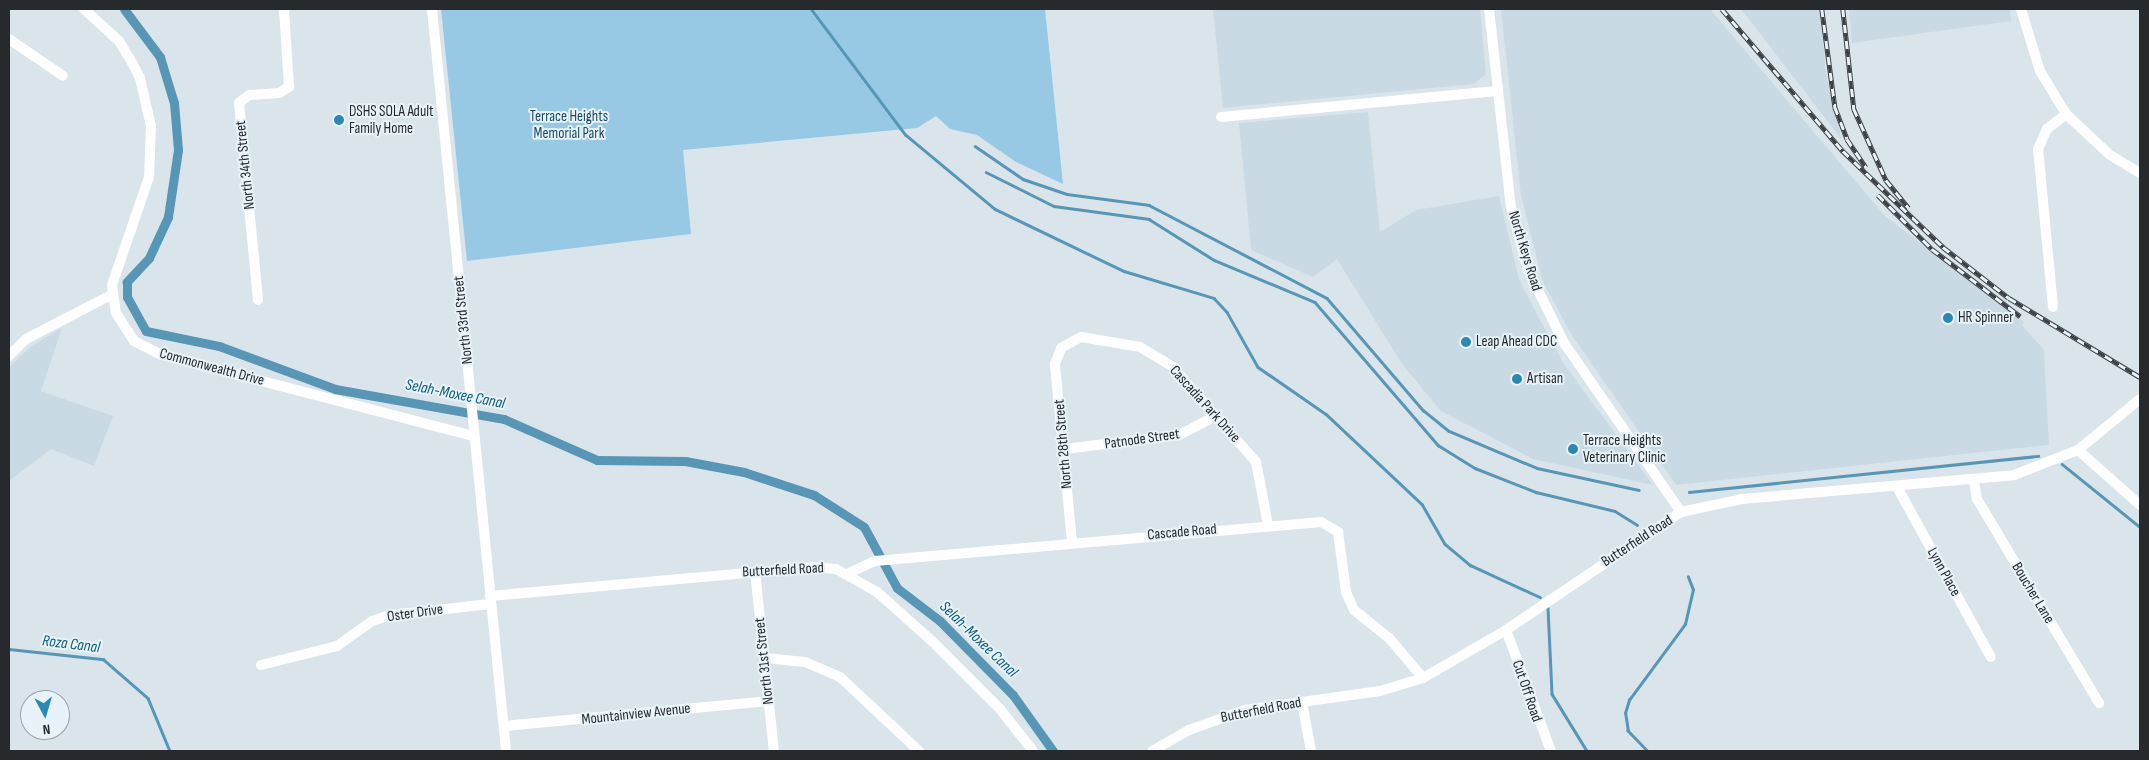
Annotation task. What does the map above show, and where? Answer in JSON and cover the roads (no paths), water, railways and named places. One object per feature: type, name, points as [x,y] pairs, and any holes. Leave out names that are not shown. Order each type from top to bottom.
[{"type":"street","points":[[9,356],[26,339],[111,295],[114,274],[149,177],[151,126],[140,78],[119,41],[84,9]]},
{"type":"street","name":"North 34th Street","points":[[258,300],[239,103],[249,95],[279,93],[289,87],[284,9]]},
{"type":"street","name":"North 33rd Street","points":[[432,9],[506,751]]},
{"type":"street","name":"North Keys Road","points":[[1489,9],[1511,207],[1542,304],[1564,343],[1681,512]]},
{"type":"street","points":[[2022,9],[2040,71],[2066,114],[2110,156],[2140,173]]},
{"type":"street","points":[[9,39],[63,76]]},
{"type":"street","points":[[1221,117],[1497,91]]},
{"type":"street","points":[[2054,308],[2038,149],[2046,129],[2066,114]]},
{"type":"street","name":"Commonwealth Drive","points":[[111,295],[123,327],[134,341],[162,355],[474,436]]},
{"type":"street","name":"Cascadia Park Drive","points":[[1061,348],[1081,337],[1140,347],[1172,366],[1256,462],[1268,525]]},
{"type":"street","name":"North 28th Street","points":[[1061,348],[1055,364],[1072,542]]},
{"type":"street","name":"Butterfield Road","points":[[1152,751],[1224,716],[1380,691],[1423,678],[1506,630],[1681,512],[1742,499],[1974,481],[2028,471],[2078,450],[2140,399]]},
{"type":"street","name":"Patnode Street","points":[[1064,449],[1179,435],[1216,416]]},
{"type":"street","points":[[2078,450],[2140,505]]},
{"type":"street","name":"Boucher Lane","points":[[1974,481],[1977,499],[2098,702]]},
{"type":"street","name":"Lynn Place","points":[[1897,487],[1991,657]]},
{"type":"street","name":"Cascade Road","points":[[848,573],[875,561],[889,559],[1315,521],[1334,527],[1349,602],[1362,619],[1389,638],[1423,678]]},
{"type":"street","name":"Butterfield Road","points":[[490,600],[813,566],[848,573],[877,592],[945,654],[1000,709],[1033,751]]},
{"type":"street","name":"North 31st Street","points":[[755,571],[774,751]]},
{"type":"street","name":"Oster Drive","points":[[261,665],[336,646],[372,621],[391,615],[490,600]]},
{"type":"street","name":"Cut Off Road","points":[[1506,630],[1551,751]]},
{"type":"street","points":[[764,658],[804,662],[840,676],[919,751]]},
{"type":"street","name":"Mountainview Avenue","points":[[504,726],[769,701]]},
{"type":"street","points":[[1302,702],[1311,751]]},
{"type":"waterway","name":"Selah-Moxee Canal","points":[[124,9],[160,57],[174,103],[178,150],[168,217],[149,258],[127,282],[127,297],[146,331],[219,346],[335,389],[504,419],[597,460],[685,461],[744,472],[814,495],[864,527],[897,588],[940,621],[1013,695],[1053,751]]},
{"type":"waterway","points":[[812,10],[906,135],[995,209],[1124,271],[1214,298],[1227,312],[1258,367],[1326,414],[1422,504],[1445,544],[1470,565],[1540,597]]},
{"type":"waterway","points":[[975,146],[1023,179],[1067,194],[1149,205],[1327,298],[1423,410],[1449,431],[1537,468],[1639,490]]},
{"type":"waterway","points":[[986,172],[1054,206],[1149,219],[1214,260],[1315,302],[1438,445],[1475,468],[1536,492],[1615,511],[1637,525]]},
{"type":"waterway","points":[[1689,492],[2038,456]]},
{"type":"waterway","points":[[2062,464],[2140,527]]},
{"type":"waterway","points":[[1647,751],[1628,731],[1625,713],[1629,700],[1685,624],[1693,590],[1688,577]]},
{"type":"waterway","points":[[1548,608],[1552,694],[1587,751]]},
{"type":"waterway","name":"Roza Canal","points":[[9,649],[103,659],[148,698],[170,751]]},
{"type":"railway","points":[[1722,9],[1843,151],[1943,247],[2009,298],[2140,377]]},
{"type":"railway","points":[[1822,9],[1835,107],[1847,139],[1866,167]]},
{"type":"railway","points":[[1843,9],[1854,109],[1886,180],[1909,208]]},
{"type":"railway","points":[[1878,195],[1932,249],[2020,316]]},
{"type":"place","name":"DSHS SOLA Adult Family Home","points":[[339,120]]},
{"type":"place","name":"HR Spinner","points":[[1948,318]]},
{"type":"place","name":"Leap Ahead CDC","points":[[1466,342]]},
{"type":"place","name":"Artisan","points":[[1517,379]]},
{"type":"place","name":"Terrace Heights Veterinary Clinic","points":[[1573,449]]},
{"type":"park label","name":"Terrace Heights Memorial Park","points":[[569,124]]}]
